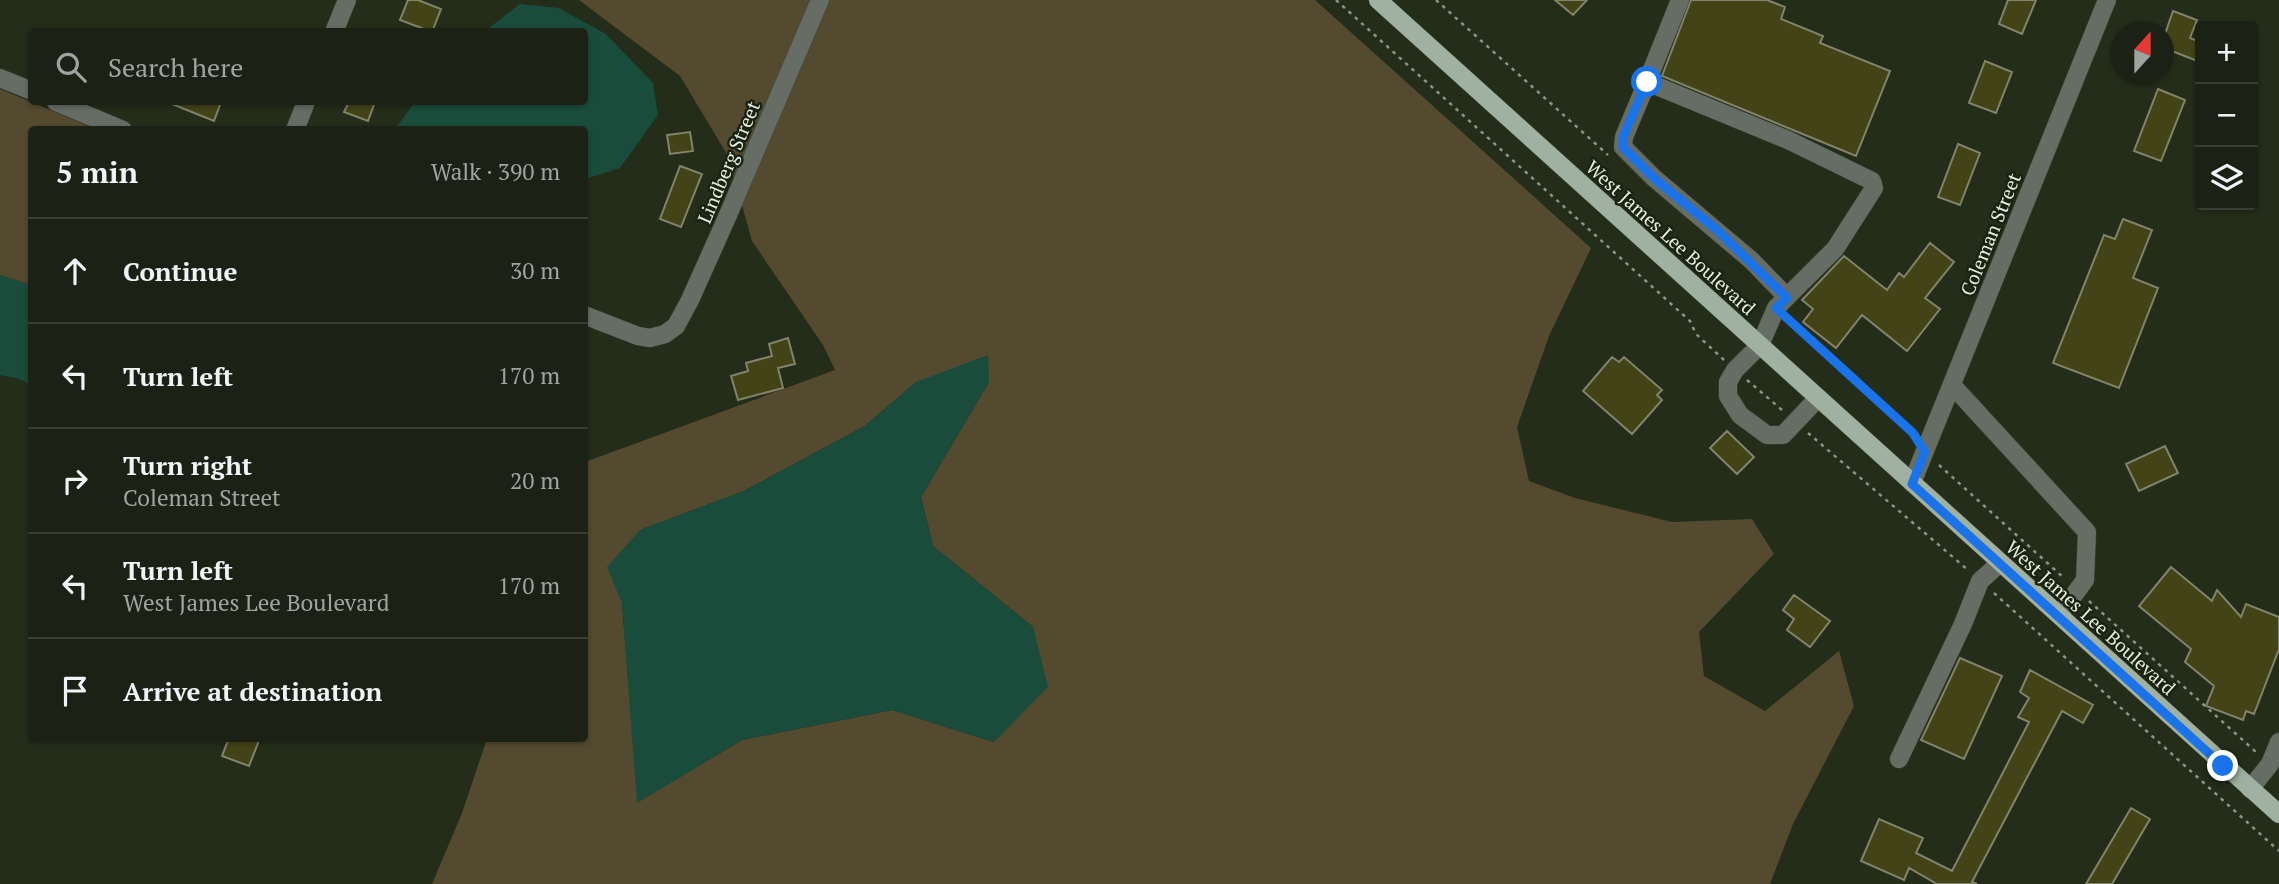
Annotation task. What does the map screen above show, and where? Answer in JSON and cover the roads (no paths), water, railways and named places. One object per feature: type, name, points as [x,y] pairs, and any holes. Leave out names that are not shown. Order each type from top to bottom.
[{"type":"main road","name":"West James Lee Boulevard","points":[[1378,0],[2279,814]]},
{"type":"street","points":[[336,28],[347,0]]},
{"type":"street","name":"Lindberg Street","points":[[588,317],[650,338],[665,334],[676,326],[690,300],[820,0]]},
{"type":"street","points":[[1680,0],[1623,137],[1623,147],[1654,178],[1742,253],[1782,303]]},
{"type":"street","name":"Coleman Street","points":[[1912,484],[2107,0]]},
{"type":"street","points":[[0,78],[28,89]]},
{"type":"street","points":[[1647,82],[1788,140],[1872,181],[1874,188],[1835,248],[1782,303],[1760,345],[1735,370],[1728,382],[1728,396],[1740,415],[1768,435],[1783,435],[1818,398]]},
{"type":"street","points":[[63,105],[113,126]]},
{"type":"street","points":[[297,126],[305,105]]},
{"type":"street","points":[[1952,385],[2087,532],[2085,580],[2059,615]]},
{"type":"street","points":[[1899,759],[1963,624],[1980,581],[2000,563]]},
{"type":"street","points":[[2250,789],[2270,765],[2279,742]]}]
